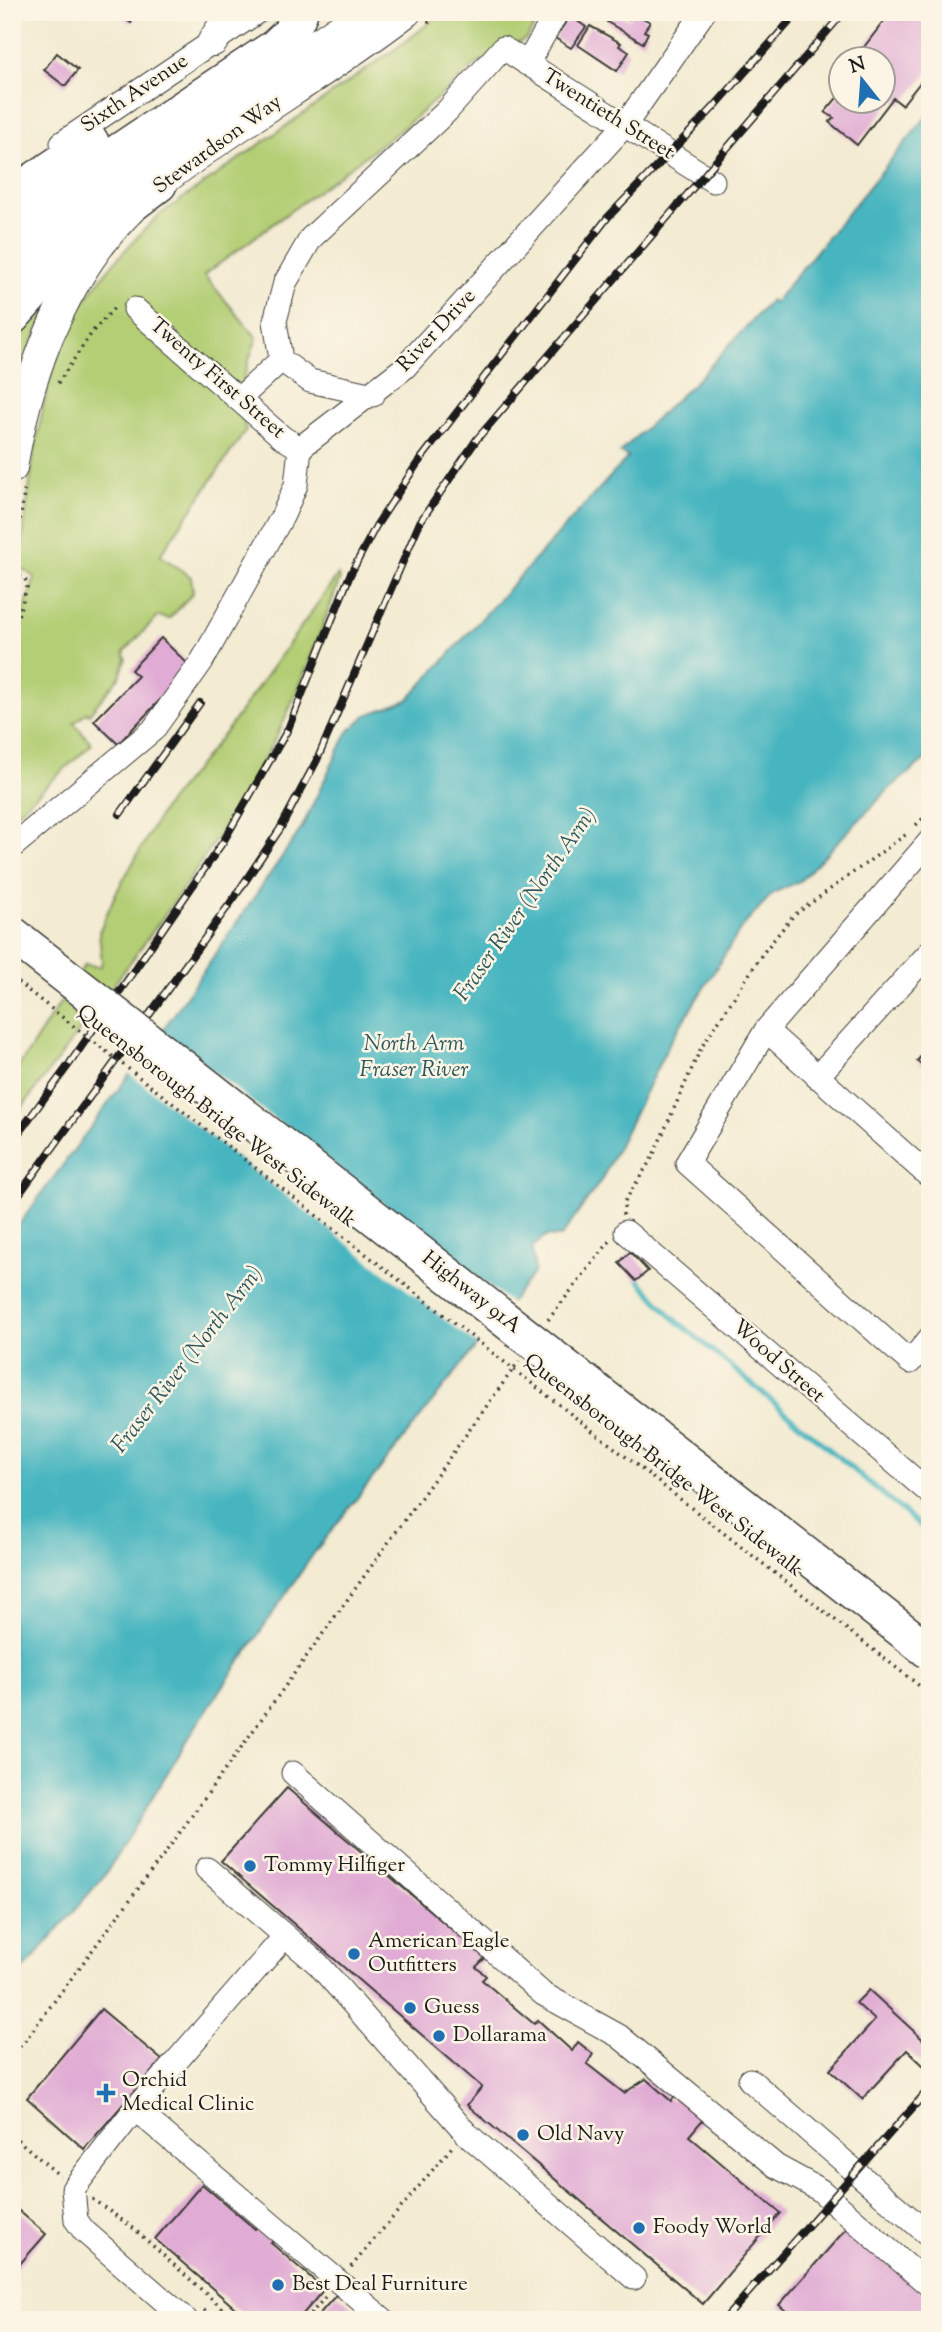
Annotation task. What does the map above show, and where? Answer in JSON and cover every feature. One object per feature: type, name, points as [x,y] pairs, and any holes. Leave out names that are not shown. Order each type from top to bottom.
[{"type":"highway","points":[[12,195],[288,12]]},
{"type":"highway","points":[[12,234],[76,180],[275,47],[291,32],[300,12]]},
{"type":"highway","points":[[12,317],[72,249],[159,184]]},
{"type":"highway","name":"Highway 91A","points":[[12,934],[930,1652]]},
{"type":"highway","name":"Highway 91A","points":[[12,961],[930,1678]]},
{"type":"main road","points":[[213,41],[232,12]]},
{"type":"main road","name":"Stewardson Way","points":[[12,270],[39,241],[85,202],[364,12]]},
{"type":"main road","name":"Stewardson Way","points":[[19,474],[24,407],[52,323],[80,274],[103,243],[159,184],[414,20]]},
{"type":"street","name":"Sixth Avenue","points":[[12,176],[257,12]]},
{"type":"street","points":[[527,64],[557,12]]},
{"type":"street","name":"River Drive","points":[[300,449],[373,395],[404,368],[625,125],[704,12]]},
{"type":"street","name":"Twentieth Street","points":[[281,360],[275,321],[285,283],[311,238],[447,111],[503,48],[713,181]]},
{"type":"street","name":"Twenty First Street","points":[[135,309],[283,438],[300,449]]},
{"type":"street","points":[[240,398],[281,360],[310,381],[373,395]]},
{"type":"street","points":[[12,847],[153,730],[202,661],[283,515],[296,485],[300,449]]},
{"type":"street","points":[[930,841],[766,1030],[687,1163],[910,1362],[930,1338]]},
{"type":"street","points":[[817,1077],[930,952]]},
{"type":"street","points":[[766,1030],[930,1177]]},
{"type":"street","name":"Wood Street","points":[[626,1232],[930,1493]]},
{"type":"street","points":[[293,1773],[543,1994],[619,2036],[776,2166],[820,2190],[930,2286]]},
{"type":"street","points":[[207,1869],[318,1964],[467,2134],[634,2278]]},
{"type":"street","points":[[186,2320],[84,2231],[76,2220],[73,2189],[135,2109],[285,1936]]},
{"type":"street","points":[[750,2080],[930,2236]]},
{"type":"street","points":[[135,2109],[384,2320]]},
{"type":"path","points":[[414,20],[440,12]]},
{"type":"path","points":[[53,376],[50,387],[56,386],[93,331],[118,304],[135,309]]},
{"type":"path","points":[[12,635],[27,583],[21,575],[12,574],[19,474]]},
{"type":"path","points":[[541,1331],[611,1240],[626,1232],[622,1213],[625,1200],[652,1158],[677,1096],[701,1048],[763,953],[793,916],[842,878],[900,841],[930,812]]},
{"type":"path","name":"Queensborough Bridge West Sidewalk","points":[[12,978],[930,1694]]},
{"type":"path","points":[[12,2058],[173,1842],[525,1352]]},
{"type":"path","points":[[306,2320],[459,2139],[467,2134]]},
{"type":"path","points":[[73,2189],[132,2227],[235,2320]]},
{"type":"green space","points":[[443,12],[544,12],[526,39],[478,63],[403,128],[204,275],[257,338],[245,372],[241,395],[246,430],[160,555],[191,577],[193,593],[169,619],[158,616],[124,652],[126,658],[120,676],[89,714],[87,712],[74,723],[92,744],[12,817],[12,617],[13,621],[20,622],[35,577],[19,567],[31,473],[43,406],[62,345],[74,318],[113,264],[158,216],[405,42]]},
{"type":"green space","points":[[54,297],[12,386],[12,356],[16,333],[29,315]]},
{"type":"green space","points":[[338,575],[340,579],[292,702],[246,791],[150,936],[12,1121],[12,1082],[20,1065],[85,964],[100,967],[102,962],[99,932],[115,895],[163,809],[228,729]]},
{"type":"water","name":"North Arm Fraser River","points":[[930,112],[930,755],[888,790],[800,881],[773,893],[742,927],[670,1042],[602,1179],[561,1237],[546,1236],[532,1248],[535,1271],[314,1553],[196,1726],[105,1875],[12,1983],[12,1234],[174,1014],[301,829],[347,733],[366,715],[408,700],[628,457],[620,452],[698,379],[771,300],[774,303]]},
{"type":"pier","points":[[159,1029],[513,1305],[480,1347],[126,1071]]},
{"type":"building","points":[[115,12],[137,12],[131,23]]},
{"type":"building","points":[[614,12],[629,19],[633,12],[646,13],[643,18],[650,22],[644,31],[648,33],[643,43],[607,22]]},
{"type":"building","points":[[891,12],[930,12],[930,70],[902,105],[897,101],[897,46],[865,46]]},
{"type":"building","points":[[570,16],[586,27],[571,48],[555,38]]},
{"type":"building","points":[[590,26],[621,43],[619,46],[629,52],[617,71],[578,45]]},
{"type":"building","points":[[57,53],[78,70],[65,86],[44,70]]},
{"type":"building","points":[[831,116],[879,116],[857,145],[829,122],[834,118]]},
{"type":"building","points":[[161,638],[191,667],[163,703],[160,700],[118,744],[94,721],[138,676],[131,670]]},
{"type":"building","points":[[930,1046],[930,1072],[917,1061]]},
{"type":"building","points":[[630,1252],[648,1271],[636,1281],[619,1263]]},
{"type":"building","points":[[287,1788],[485,1958],[476,1967],[486,1976],[482,1980],[534,2024],[538,2020],[572,2051],[578,2042],[593,2054],[587,2064],[624,2093],[646,2079],[671,2101],[677,2094],[705,2117],[689,2136],[780,2213],[703,2304],[467,2105],[482,2087],[221,1861]]},
{"type":"building","points":[[869,1990],[930,2046],[930,2064],[926,2068],[907,2050],[862,2099],[830,2070],[875,2020],[856,2003]]},
{"type":"building","points":[[101,2009],[162,2060],[84,2149],[27,2098]]},
{"type":"building","points":[[202,2184],[255,2229],[258,2225],[275,2239],[271,2243],[324,2289],[298,2320],[249,2320],[155,2239]]},
{"type":"building","points":[[12,2205],[46,2234],[12,2273]]},
{"type":"building","points":[[847,2228],[930,2299],[930,2320],[796,2320],[779,2305]]},
{"type":"building","points":[[337,2294],[361,2314],[359,2320],[314,2320]]},
{"type":"waterway","points":[[638,1279],[670,1315],[930,1534]]},
{"type":"railway","points":[[12,1142],[223,842],[288,729],[350,575],[376,526],[417,464],[608,217],[714,107],[798,12]]},
{"type":"railway","points":[[12,1204],[234,898],[280,829],[317,760],[420,522],[477,439],[844,12]]},
{"type":"railway","points":[[120,814],[200,703]]},
{"type":"railway","points":[[724,2320],[930,2088]]},
{"type":"place","name":"Tommy Hilfiger","points":[[250,1866]]},
{"type":"place","name":"American Eagle Outfitters","points":[[354,1954]]},
{"type":"place","name":"Guess","points":[[410,2008]]},
{"type":"place","name":"Dollarama","points":[[439,2036]]},
{"type":"place","name":"Orchid Medical Clinic","points":[[106,2093]]},
{"type":"place","name":"Old Navy","points":[[523,2135]]},
{"type":"place","name":"Foody World","points":[[639,2228]]},
{"type":"place","name":"Best Deal Furniture","points":[[278,2285]]},
{"type":"water label","name":"Fraser River (North Arm)","points":[[526,905]]},
{"type":"water label","name":"Fraser River (North Arm)","points":[[188,1360]]}]
